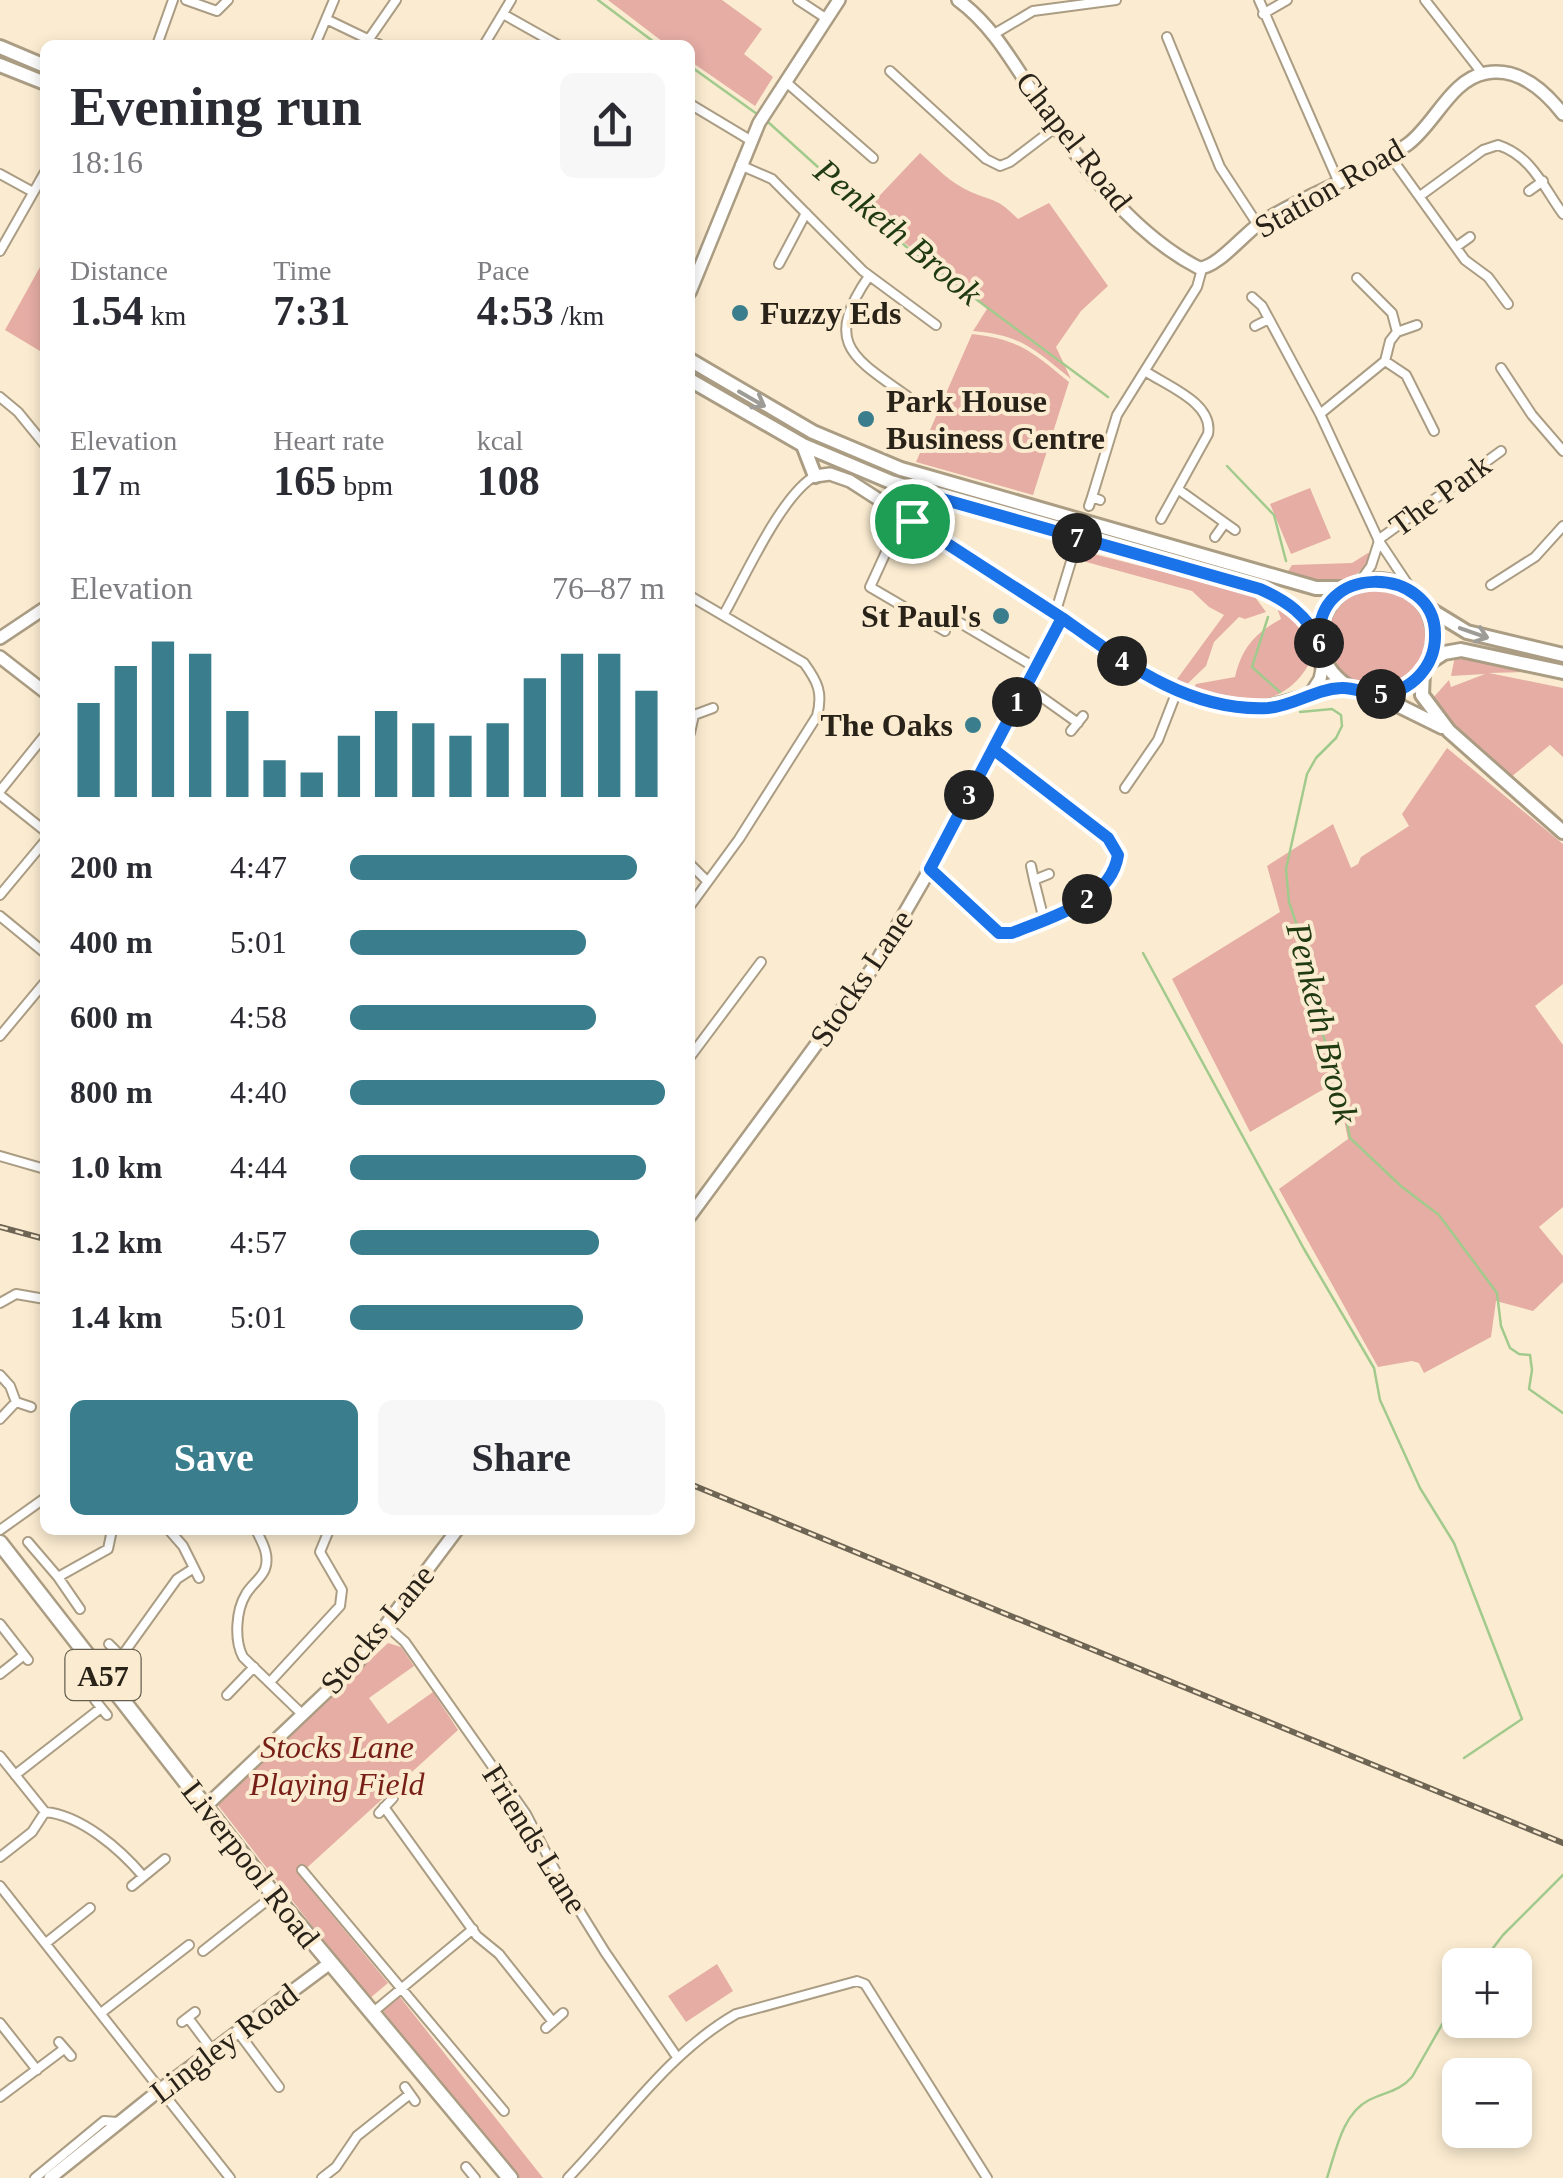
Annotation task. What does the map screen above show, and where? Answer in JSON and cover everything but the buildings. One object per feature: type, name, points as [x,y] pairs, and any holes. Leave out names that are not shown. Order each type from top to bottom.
[{"type":"highway","name":"Liverpool Road","points":[[0,1543],[274,1895],[510,2178]]},
{"type":"main road","points":[[0,48],[40,64]]},
{"type":"main road","points":[[0,65],[40,82]]},
{"type":"main road","points":[[695,363],[817,434],[949,484],[1316,588],[1384,582],[1468,632],[1563,656]]},
{"type":"main road","points":[[695,383],[803,446],[928,495],[1260,589],[1294,608],[1309,623],[1320,643]]},
{"type":"main road","points":[[803,446],[815,476]]},
{"type":"main road","points":[[907,518],[928,495]]},
{"type":"main road","points":[[1352,586],[1326,607],[1319,625],[1324,660],[1350,688],[1373,693],[1448,731]]},
{"type":"main road","points":[[1420,600],[1436,634],[1422,695],[1448,731],[1563,832]]},
{"type":"main road","points":[[1373,693],[1404,688],[1444,654],[1461,650],[1563,672]]},
{"type":"street","points":[[160,40],[173,0]]},
{"type":"street","points":[[186,0],[217,11],[228,0]]},
{"type":"street","points":[[316,40],[334,0]]},
{"type":"street","points":[[326,19],[369,40],[396,0]]},
{"type":"street","points":[[487,40],[510,0]]},
{"type":"street","points":[[798,0],[827,18]]},
{"type":"street","points":[[695,279],[750,140],[839,0]]},
{"type":"street","name":"Chapel Road","points":[[958,0],[994,34],[1078,157],[1140,225],[1202,269]]},
{"type":"street","points":[[994,34],[1023,14],[1073,2],[1116,0]]},
{"type":"street","points":[[1259,0],[1338,183]]},
{"type":"street","points":[[1263,14],[1287,0]]},
{"type":"street","points":[[1425,0],[1482,73],[1522,78],[1539,88],[1563,114]]},
{"type":"street","points":[[502,14],[549,40]]},
{"type":"street","points":[[1167,37],[1220,167],[1258,225]]},
{"type":"street","points":[[890,71],[986,159],[1000,166],[1056,126]]},
{"type":"street","name":"Station Road","points":[[1093,501],[1117,415],[1199,283],[1202,269],[1213,265],[1258,225],[1390,156],[1424,130],[1464,82],[1482,73]]},
{"type":"street","points":[[786,82],[873,158]]},
{"type":"street","points":[[695,107],[750,140]]},
{"type":"street","points":[[1420,196],[1494,145],[1514,152],[1543,181],[1563,214]]},
{"type":"street","points":[[1390,156],[1456,247],[1488,277],[1508,304]]},
{"type":"street","points":[[740,165],[767,176],[868,276],[936,325]]},
{"type":"street","points":[[0,174],[33,192]]},
{"type":"street","points":[[0,252],[40,180]]},
{"type":"street","points":[[1530,191],[1543,181]]},
{"type":"street","points":[[779,264],[806,213]]},
{"type":"street","points":[[1456,247],[1470,237]]},
{"type":"street","points":[[868,276],[848,309],[847,338],[860,362],[907,396]]},
{"type":"street","points":[[1356,278],[1392,313],[1397,332]]},
{"type":"street","points":[[1500,292],[1511,283]]},
{"type":"street","name":"The Park","points":[[1252,297],[1262,306],[1320,414],[1378,540],[1420,600]]},
{"type":"street","points":[[1255,326],[1269,319]]},
{"type":"street","points":[[1320,414],[1385,362],[1390,340],[1397,332],[1418,325]]},
{"type":"street","name":"The Park","points":[[1385,362],[1406,375],[1434,431]]},
{"type":"street","points":[[1501,368],[1532,415],[1563,451]]},
{"type":"street","points":[[1144,371],[1200,408],[1210,425],[1162,519]]},
{"type":"street","points":[[0,397],[40,438]]},
{"type":"street","name":"The Park","points":[[1352,586],[1371,566],[1378,540],[1501,451]]},
{"type":"street","points":[[724,614],[748,568],[796,494],[815,476],[830,474],[850,481],[1144,674],[1177,690],[1228,706],[1272,708],[1311,693],[1350,688]]},
{"type":"street","points":[[1179,490],[1234,530]]},
{"type":"street","points":[[907,518],[870,588],[945,631]]},
{"type":"street","points":[[1214,537],[1225,523]]},
{"type":"street","points":[[1491,585],[1535,557],[1563,526]]},
{"type":"street","points":[[1058,616],[1074,555]]},
{"type":"street","points":[[695,599],[804,664],[816,680],[822,698],[817,716],[739,839],[695,899]]},
{"type":"street","points":[[0,638],[40,613]]},
{"type":"street","name":"Stocks Lane","points":[[695,1209],[865,979],[930,869],[1036,668],[1058,616]]},
{"type":"street","points":[[957,621],[1036,668]]},
{"type":"street","points":[[0,657],[40,688]]},
{"type":"street","points":[[1311,693],[1320,679],[1324,660]]},
{"type":"street","points":[[1026,686],[1081,719],[1071,730]]},
{"type":"street","points":[[1125,788],[1158,740],[1177,690]]},
{"type":"street","points":[[695,712],[714,708]]},
{"type":"street","points":[[40,741],[0,793],[40,826]]},
{"type":"street","points":[[930,869],[999,933],[1012,933],[1082,903],[1116,866],[1116,849],[1108,838],[993,749]]},
{"type":"street","points":[[0,895],[40,848]]},
{"type":"street","points":[[1030,866],[1044,920]]},
{"type":"street","points":[[695,869],[708,881]]},
{"type":"street","points":[[1034,880],[1048,874]]},
{"type":"street","points":[[0,916],[40,949]]},
{"type":"street","points":[[695,1049],[761,962]]},
{"type":"street","points":[[0,1036],[40,988]]},
{"type":"street","points":[[0,1156],[40,1168]]},
{"type":"street","points":[[0,1304],[16,1294],[40,1297]]},
{"type":"street","points":[[0,1375],[16,1402]]},
{"type":"street","points":[[16,1402],[31,1407]]},
{"type":"street","points":[[0,1419],[16,1402]]},
{"type":"street","points":[[0,1530],[40,1502]]},
{"type":"street","points":[[58,1577],[108,1549],[111,1535]]},
{"type":"street","points":[[173,1535],[183,1546],[199,1578]]},
{"type":"street","points":[[258,1535],[266,1554],[265,1570],[244,1596],[238,1637],[243,1657],[303,1715]]},
{"type":"street","points":[[270,1682],[340,1606],[342,1590],[320,1552],[327,1535]]},
{"type":"street","name":"Stocks Lane","points":[[205,1806],[358,1662],[453,1535]]},
{"type":"street","points":[[28,1542],[80,1609]]},
{"type":"street","points":[[121,1656],[177,1579],[194,1568]]},
{"type":"street","points":[[0,1624],[26,1658],[0,1674]]},
{"type":"street","name":"Friends Lane","points":[[387,1626],[405,1642],[526,1814],[596,1937],[677,2057]]},
{"type":"street","points":[[109,1644],[131,1666]]},
{"type":"street","points":[[227,1696],[254,1667]]},
{"type":"street","points":[[15,1775],[101,1708]]},
{"type":"street","points":[[0,1756],[45,1812],[60,1813],[111,1845],[144,1876]]},
{"type":"street","points":[[393,1798],[382,1810],[473,1929],[504,1961],[550,2025],[563,2013]]},
{"type":"street","points":[[0,1857],[32,1832],[45,1812]]},
{"type":"street","points":[[132,1886],[165,1859]]},
{"type":"street","name":"Liverpool Road","points":[[302,1870],[504,2111]]},
{"type":"street","points":[[0,1886],[230,2178]]},
{"type":"street","points":[[101,2012],[192,1946],[274,1895]]},
{"type":"street","points":[[71,1904],[80,1915]]},
{"type":"street","points":[[46,1942],[90,1908]]},
{"type":"street","points":[[372,2012],[473,1929]]},
{"type":"street","name":"Lingley Road","points":[[50,2178],[161,2089],[330,1964]]},
{"type":"street","points":[[568,2178],[677,2057],[736,2014],[856,1981],[865,1984],[987,2178]]},
{"type":"street","points":[[189,2018],[214,2051]]},
{"type":"street","points":[[0,2023],[38,2070]]},
{"type":"street","points":[[238,2032],[277,2084],[263,2091]]},
{"type":"street","points":[[0,2097],[64,2049]]},
{"type":"street","points":[[322,2178],[336,2167],[357,2136],[410,2094]]},
{"type":"street","name":"Lingley Road","points":[[35,2178],[104,2121],[118,2122]]},
{"type":"green space","points":[[608,0],[722,0],[762,29],[744,54],[773,77],[755,106],[695,64],[695,40],[660,40]]},
{"type":"green space","points":[[920,153],[956,184],[1000,204],[1018,219],[1049,203],[1108,286],[1081,311],[1056,347],[1071,379],[1026,345],[973,331],[987,309],[865,211]]},
{"type":"green space","points":[[40,267],[40,351],[5,330]]},
{"type":"green space","points":[[972,334],[1025,349],[1069,382],[1033,495],[916,462]]},
{"type":"green space","points":[[1310,488],[1331,538],[1291,554],[1270,504]]},
{"type":"green space","points":[[1099,549],[1257,594],[1270,599],[1255,597],[1266,612],[1245,619],[1239,617],[1214,642],[1206,666],[1181,690],[1172,686],[1224,615],[1192,591],[1079,560],[1082,551],[1246,593],[1098,552]]},
{"type":"green space","points":[[1368,553],[1365,565],[1347,580],[1323,583],[1287,573],[1292,565],[1352,563]]},
{"type":"green space","points":[[1377,586],[1397,590],[1413,601],[1424,617],[1428,637],[1424,657],[1413,673],[1397,684],[1377,688],[1357,684],[1341,673],[1330,657],[1326,637],[1330,617],[1341,601],[1357,590]]},
{"type":"green space","points":[[1275,602],[1308,633],[1316,653],[1316,676],[1305,643],[1293,630],[1309,664],[1286,690],[1258,701],[1242,702],[1192,693],[1196,684],[1235,677],[1250,643],[1281,619]]},
{"type":"green space","points":[[1455,656],[1528,669],[1489,673],[1563,688],[1563,757],[1550,745],[1511,777],[1459,733],[1432,699],[1449,680],[1451,687],[1485,674],[1451,676]]},
{"type":"green space","points":[[1447,748],[1563,844],[1563,984],[1535,1006],[1563,1045],[1563,1207],[1539,1227],[1563,1256],[1563,1282],[1533,1311],[1496,1301],[1491,1337],[1424,1373],[1419,1363],[1412,1361],[1378,1367],[1279,1189],[1348,1139],[1336,1082],[1250,1132],[1172,979],[1280,912],[1267,866],[1333,824],[1351,868],[1361,857],[1409,826],[1402,814]]},
{"type":"green space","name":"Stocks Lane Playing Field","points":[[388,1643],[401,1647],[414,1666],[369,1698],[388,1724],[433,1692],[458,1730],[299,1875],[388,1983],[369,1999],[217,1804]]},
{"type":"green space","points":[[717,1964],[733,1991],[686,2022],[668,1996]]},
{"type":"green space","points":[[396,1992],[543,2178],[519,2178],[378,2005]]},
{"type":"waterway","name":"Penketh Brook","points":[[598,0],[651,40]]},
{"type":"waterway","name":"Penketh Brook","points":[[695,70],[757,114]]},
{"type":"waterway","name":"Penketh Brook","points":[[768,122],[911,251],[1108,397]]},
{"type":"waterway","name":"Penketh Brook","points":[[1227,466],[1274,515],[1286,561]]},
{"type":"waterway","name":"Penketh Brook","points":[[1268,617],[1252,667],[1280,692]]},
{"type":"waterway","name":"Penketh Brook","points":[[1300,712],[1332,709],[1341,715],[1342,726],[1336,738],[1316,758],[1307,774],[1286,869],[1289,902],[1302,941],[1305,981],[1340,1086],[1350,1138],[1402,1187],[1439,1215],[1497,1293],[1501,1326],[1510,1348],[1530,1355],[1529,1389],[1563,1413]]},
{"type":"waterway","points":[[1143,953],[1304,1249],[1374,1368],[1380,1400],[1420,1488],[1454,1543],[1522,1719],[1464,1758]]},
{"type":"waterway","name":"Penketh Brook","points":[[1493,1948],[1563,1875]]},
{"type":"waterway","name":"Penketh Brook","points":[[1327,2178],[1352,2114],[1369,2100],[1407,2082],[1442,2024]]},
{"type":"railway","points":[[0,1227],[40,1238]]},
{"type":"railway","points":[[695,1486],[1563,1843]]},
{"type":"place","name":"Fuzzy Eds","points":[[740,313]]},
{"type":"place","name":"Park House Business Centre","points":[[866,419]]},
{"type":"place","name":"St Paul's","points":[[1001,616]]},
{"type":"place","name":"The Oaks","points":[[973,725]]},
{"type":"route","points":[[912,521],[928,495],[1260,589],[1294,608],[1309,623],[1320,643],[1322,616],[1338,593],[1367,582],[1384,582],[1404,588],[1426,605],[1435,624],[1435,644],[1418,677],[1396,691],[1380,694],[1338,688],[1311,693],[1272,708],[1248,708],[1193,697],[1161,684],[1062,618],[1036,668],[993,749],[930,869],[999,933],[1012,933],[1082,903],[1116,866],[1118,855],[1108,838],[993,749],[1062,618],[912,521]]}]
